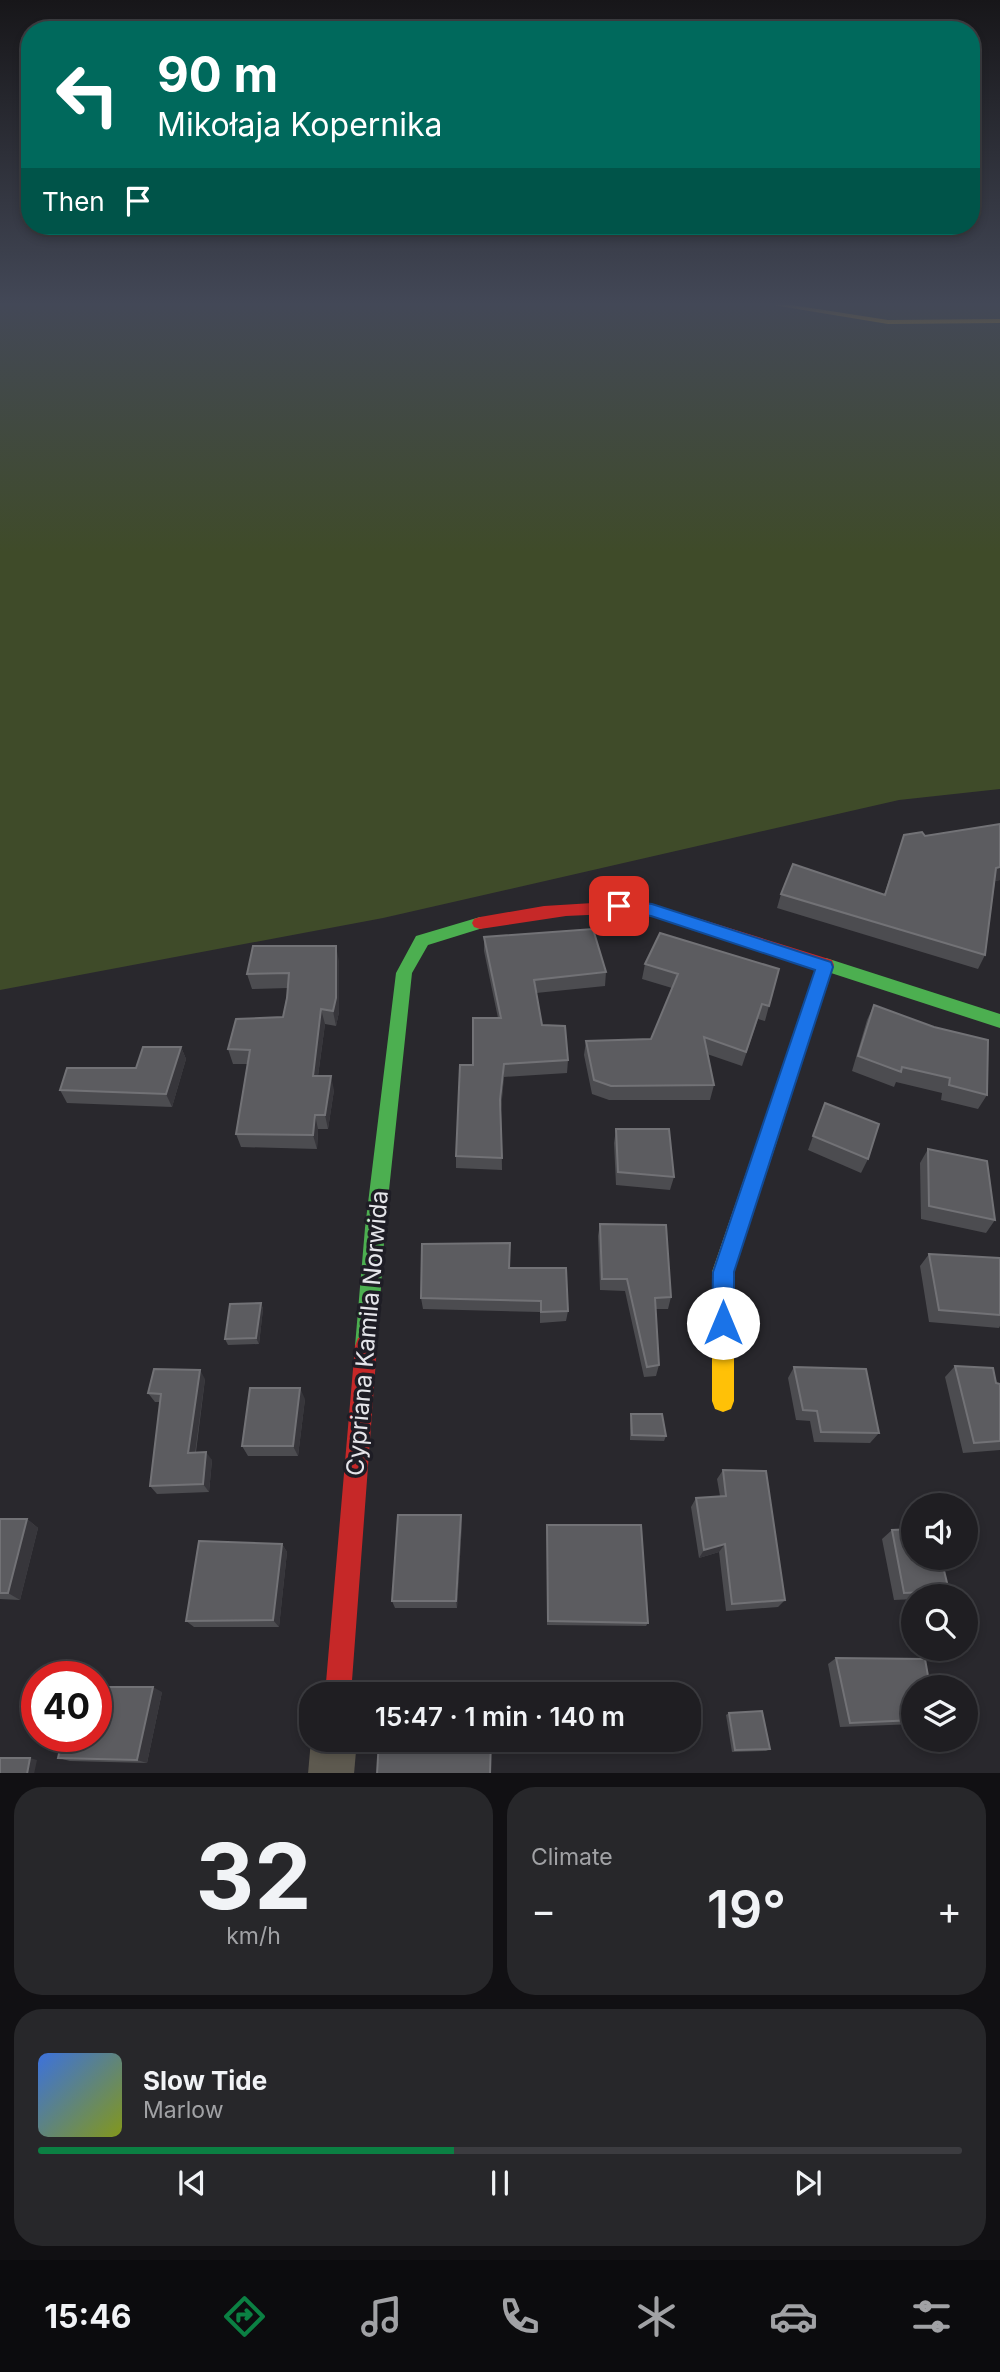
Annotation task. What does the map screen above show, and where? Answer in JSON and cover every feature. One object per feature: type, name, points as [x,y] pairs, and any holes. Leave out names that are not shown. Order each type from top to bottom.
[{"type":"street","name":"Cypriana Kamila Norwida","points":[[339,1682],[375,1228],[404,973],[422,940],[436,933],[619,906],[652,910],[825,967]]},
{"type":"street","points":[[723,1401],[723,1272],[825,967],[1000,1021]]},
{"type":"street","points":[[331,1773],[333,1752]]},
{"type":"green space","points":[[0,388],[1000,388],[1000,789],[899,800],[383,918],[0,990]]},
{"type":"building","points":[[1000,824],[1000,867],[996,868],[985,955],[781,894],[793,864],[885,895],[904,835],[922,832],[925,836]]},
{"type":"building","points":[[593,929],[606,972],[534,980],[542,1025],[565,1026],[568,1060],[504,1064],[500,1100],[502,1158],[456,1156],[460,1065],[473,1065],[473,1018],[501,1018],[484,937]]},
{"type":"building","points":[[660,933],[779,969],[769,1006],[762,1004],[746,1052],[704,1037],[714,1085],[611,1086],[594,1080],[586,1041],[651,1039],[678,974],[645,964]]},
{"type":"building","points":[[253,946],[336,946],[336,998],[333,1011],[321,1009],[313,1076],[331,1076],[325,1115],[315,1115],[313,1135],[236,1134],[250,1050],[228,1049],[236,1019],[283,1017],[287,998],[289,973],[247,974]]},
{"type":"building","points":[[874,1005],[934,1027],[988,1040],[987,1095],[949,1085],[950,1078],[902,1067],[901,1072],[858,1056]]},
{"type":"building","points":[[143,1047],[181,1047],[166,1094],[60,1090],[67,1068],[136,1068]]},
{"type":"building","points":[[825,1103],[879,1124],[868,1159],[813,1136]]},
{"type":"building","points":[[616,1129],[669,1129],[674,1177],[618,1172]]},
{"type":"building","points":[[928,1149],[987,1161],[995,1220],[929,1206]]},
{"type":"building","points":[[600,1224],[666,1225],[671,1297],[655,1298],[659,1365],[647,1367],[627,1279],[602,1279]]},
{"type":"building","points":[[510,1243],[509,1268],[566,1268],[568,1311],[541,1312],[541,1301],[421,1298],[422,1244]]},
{"type":"building","points":[[929,1254],[1000,1258],[1000,1315],[939,1310]]},
{"type":"building","points":[[261,1303],[256,1338],[225,1339],[230,1304]]},
{"type":"building","points":[[955,1366],[993,1368],[996,1383],[1000,1384],[1000,1441],[974,1443]]},
{"type":"building","points":[[794,1367],[866,1369],[879,1433],[821,1432],[817,1411],[803,1410]]},
{"type":"building","points":[[154,1369],[200,1370],[188,1453],[206,1452],[203,1484],[150,1486],[161,1394],[148,1393]]},
{"type":"building","points":[[250,1388],[300,1388],[293,1446],[242,1446]]},
{"type":"building","points":[[631,1414],[662,1414],[666,1436],[632,1435]]},
{"type":"building","points":[[723,1470],[766,1471],[785,1600],[732,1604],[725,1544],[704,1550],[696,1498],[726,1496]]},
{"type":"building","points":[[398,1515],[461,1515],[456,1601],[392,1601]]},
{"type":"building","points":[[0,1519],[27,1519],[8,1593],[0,1593]]},
{"type":"building","points":[[547,1525],[641,1525],[648,1623],[548,1621]]},
{"type":"building","points":[[892,1530],[901,1530],[901,1570],[944,1570],[947,1584],[902,1584]]},
{"type":"building","points":[[199,1541],[282,1544],[273,1620],[186,1621]]},
{"type":"building","points":[[836,1658],[925,1661],[928,1675],[901,1675],[901,1721],[850,1723]]},
{"type":"building","points":[[112,1687],[153,1687],[137,1760],[58,1758],[59,1752],[112,1752]]},
{"type":"building","points":[[762,1711],[770,1749],[735,1750],[729,1713]]},
{"type":"building","points":[[378,1752],[491,1752],[490,1773],[377,1773]]},
{"type":"building","points":[[0,1758],[30,1758],[27,1773],[0,1773]]},
{"type":"traffic: fast","points":[[366,1346],[375,1228],[404,973],[422,940],[480,923]]},
{"type":"traffic: fast","points":[[826,965],[1000,1021]]},
{"type":"traffic: fast","points":[[767,1141],[825,967]]},
{"type":"traffic: slow","points":[[723,1401],[723,1272],[767,1141]]},
{"type":"traffic: jam","points":[[480,923],[566,910],[652,910],[826,965]]},
{"type":"traffic: jam","points":[[339,1682],[366,1346]]},
{"type":"route","points":[[619,906],[652,910],[825,967],[723,1272],[723,1323]]}]
